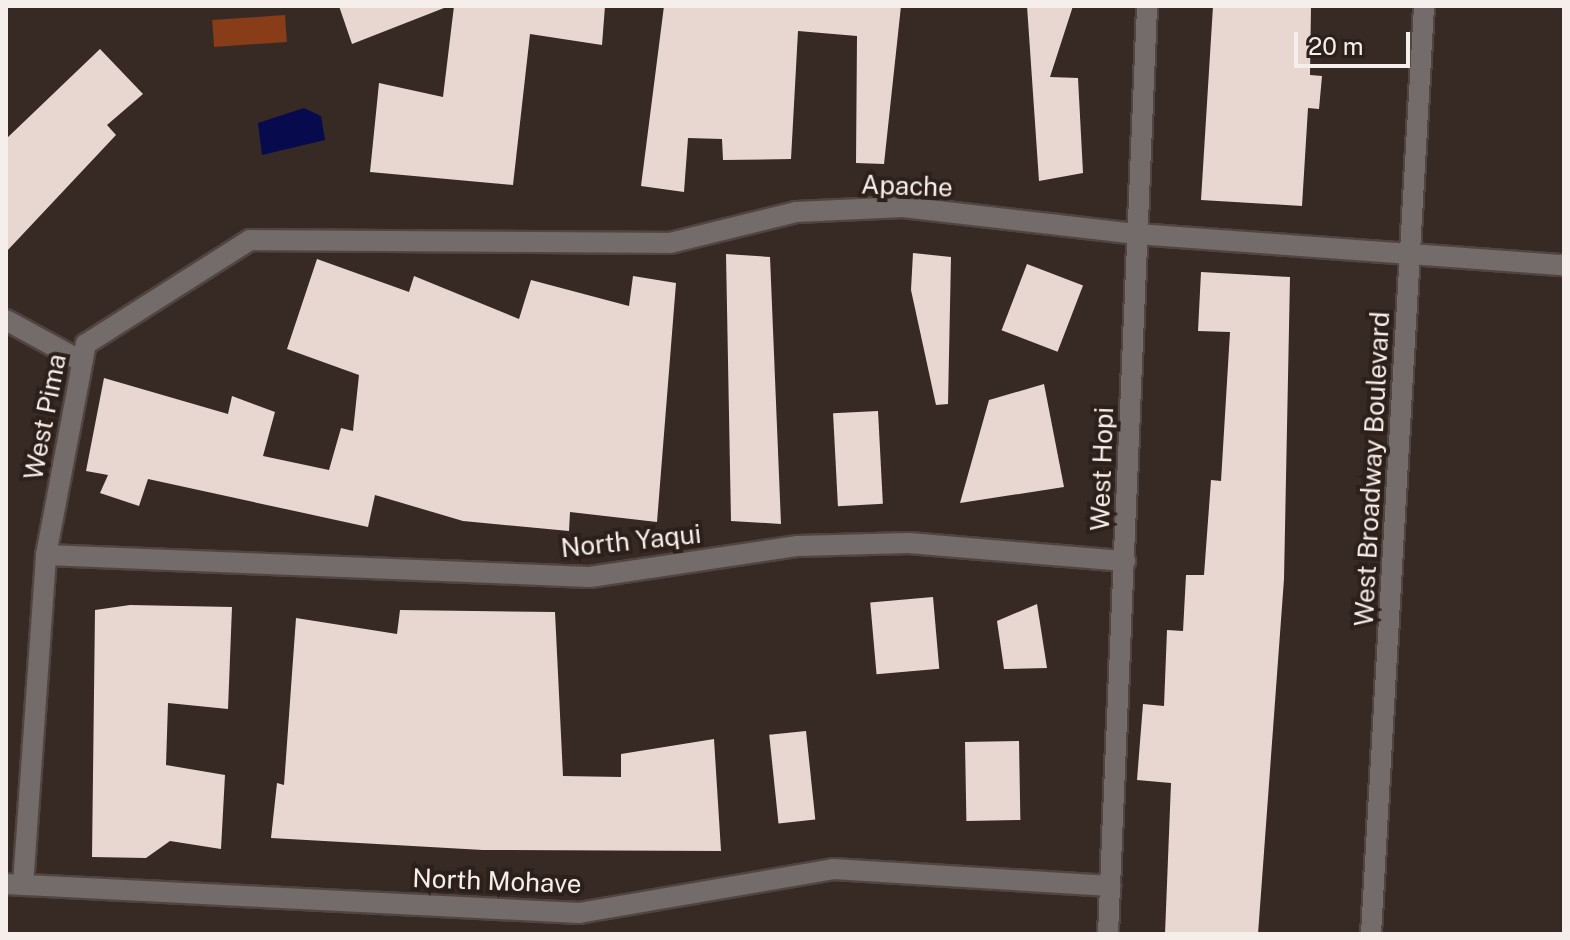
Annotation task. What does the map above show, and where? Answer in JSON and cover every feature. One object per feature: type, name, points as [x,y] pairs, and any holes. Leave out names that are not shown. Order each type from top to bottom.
[{"type":"street","name":"West Hopi","points":[[1108,934],[1147,6]]},
{"type":"street","name":"West Broadway Boulevard","points":[[1371,934],[1424,6]]},
{"type":"street","name":"Apache","points":[[250,240],[670,243],[796,212],[903,207],[1137,234],[1564,265]]},
{"type":"street","name":"West Pima","points":[[14,884],[46,555],[86,344],[250,240]]},
{"type":"street","points":[[6,320],[81,361]]},
{"type":"street","name":"North Yaqui","points":[[46,555],[590,577],[798,546],[909,543],[1125,561]]},
{"type":"street","name":"North Mohave","points":[[14,884],[579,913],[833,869],[1110,886]]},
{"type":"shaded area","points":[[285,15],[287,42],[214,47],[212,20]]},
{"type":"shaded area","points":[[304,108],[321,116],[325,140],[262,155],[258,123]]},
{"type":"building","points":[[339,6],[444,6],[444,8],[352,44]]},
{"type":"building","points":[[454,6],[605,6],[602,45],[530,34],[513,185],[370,172],[379,83],[443,97]]},
{"type":"building","points":[[664,6],[901,6],[884,164],[856,163],[857,36],[798,31],[791,159],[723,160],[722,139],[688,138],[684,192],[641,186]]},
{"type":"building","points":[[1027,6],[1073,6],[1050,77],[1078,78],[1083,173],[1039,181]]},
{"type":"building","points":[[1213,6],[1311,6],[1310,75],[1322,76],[1319,109],[1308,108],[1302,206],[1201,200]]},
{"type":"building","points":[[100,49],[143,94],[107,125],[116,135],[6,252],[6,139]]},
{"type":"building","points":[[913,253],[951,257],[948,404],[936,405],[911,290]]},
{"type":"building","points":[[726,254],[770,257],[781,524],[731,521]]},
{"type":"building","points":[[317,259],[409,292],[414,276],[519,319],[531,280],[629,306],[633,276],[676,283],[657,522],[570,512],[569,531],[463,521],[375,495],[368,527],[148,479],[139,506],[100,493],[108,475],[86,471],[104,378],[228,414],[232,396],[275,412],[263,456],[329,470],[341,428],[353,431],[359,375],[287,349]]},
{"type":"building","points":[[1027,264],[1083,286],[1058,352],[1002,330]]},
{"type":"building","points":[[1201,272],[1290,277],[1284,579],[1258,934],[1165,934],[1171,783],[1137,780],[1143,704],[1164,706],[1167,630],[1183,631],[1186,575],[1204,575],[1211,480],[1221,481],[1230,332],[1198,331]]},
{"type":"building","points":[[1044,384],[1064,487],[960,503],[989,400]]},
{"type":"building","points":[[878,411],[883,504],[838,506],[833,413]]},
{"type":"building","points":[[933,597],[939,669],[877,674],[870,602]]},
{"type":"building","points":[[1037,604],[1047,668],[1004,669],[997,621]]},
{"type":"building","points":[[130,605],[232,607],[228,709],[168,703],[166,765],[225,775],[221,849],[170,841],[146,858],[92,857],[95,610]]},
{"type":"building","points":[[400,610],[555,612],[563,776],[621,777],[621,754],[714,739],[721,851],[483,850],[271,838],[277,783],[284,785],[296,618],[397,634]]},
{"type":"building","points":[[806,731],[815,820],[779,823],[769,735]]},
{"type":"building","points":[[1019,741],[1020,820],[966,821],[965,742]]}]
